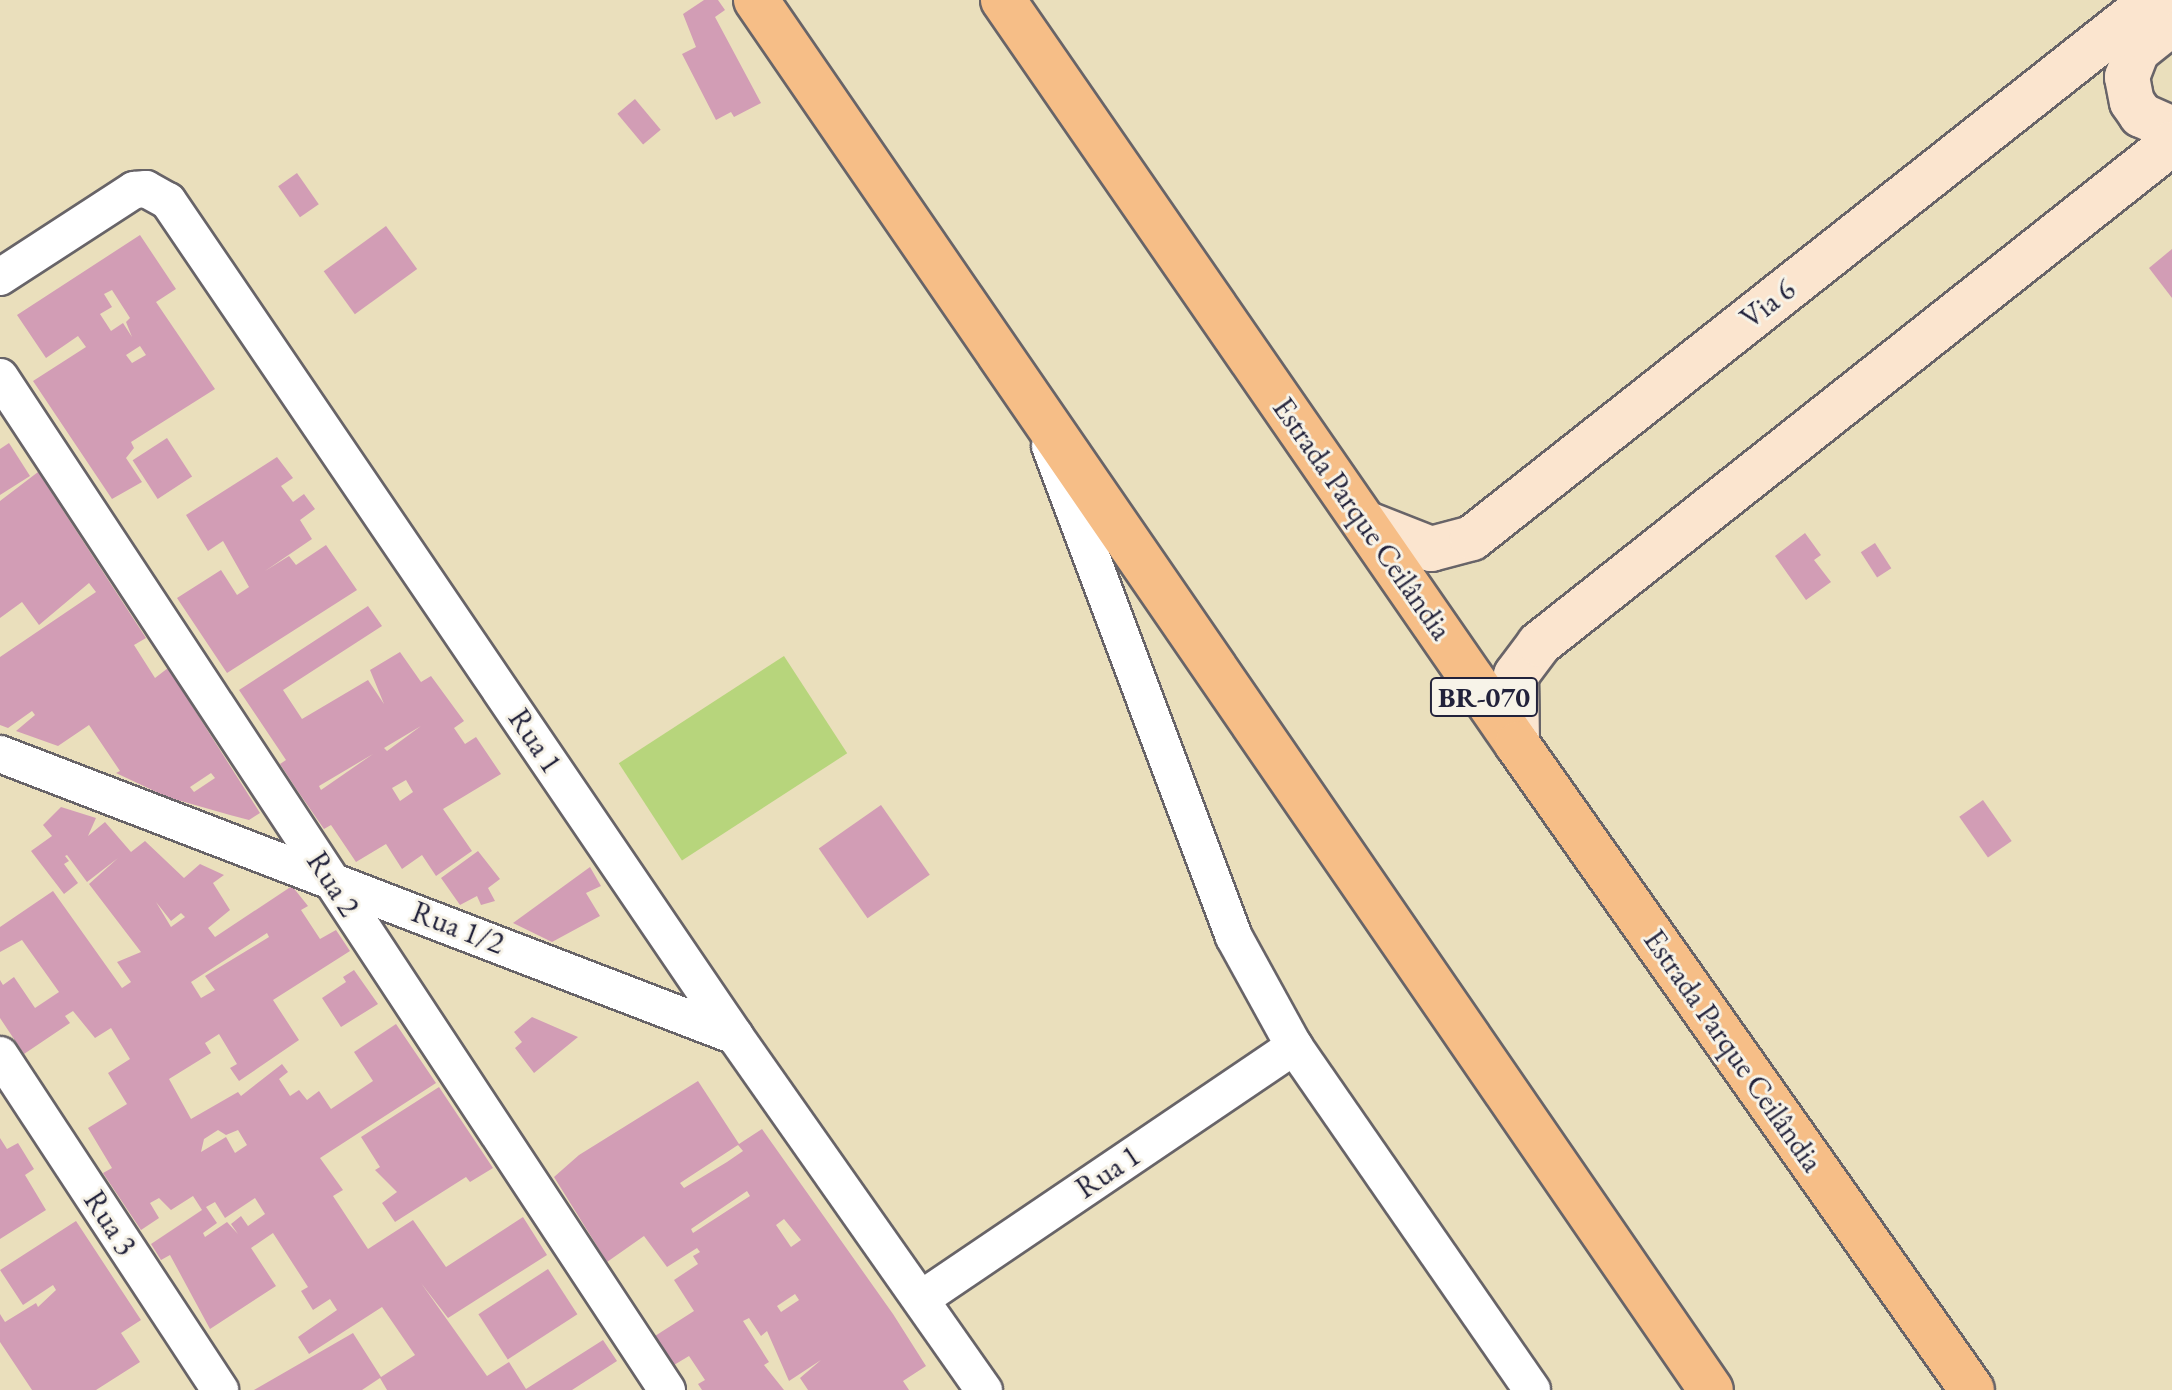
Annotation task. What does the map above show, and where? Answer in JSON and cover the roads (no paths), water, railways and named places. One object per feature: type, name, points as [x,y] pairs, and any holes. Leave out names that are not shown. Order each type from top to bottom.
[{"type":"highway","points":[[756,0],[1711,1390]]},
{"type":"highway","name":"Estrada Parque Ceilândia","points":[[1003,0],[1517,744],[1972,1390]]},
{"type":"main road","name":"Via 6","points":[[1365,523],[1431,549],[1472,538],[2153,0]]},
{"type":"main road","points":[[2172,23],[2137,51],[2127,77],[2141,115],[2172,129]]},
{"type":"main road","points":[[1517,744],[1516,675],[1539,644],[2172,143]]},
{"type":"street","name":"Rua 1","points":[[0,277],[134,190],[146,189],[168,201],[735,1036],[984,1390]]},
{"type":"street","name":"Rua 2","points":[[0,377],[667,1390]]},
{"type":"street","points":[[1037,411],[1234,937],[1294,1046],[1532,1390]]},
{"type":"street","name":"Rua 1/2","points":[[0,754],[735,1036]]},
{"type":"street","name":"Rua 1","points":[[921,1299],[1294,1046]]},
{"type":"street","name":"Rua 3","points":[[0,1055],[220,1390]]}]
